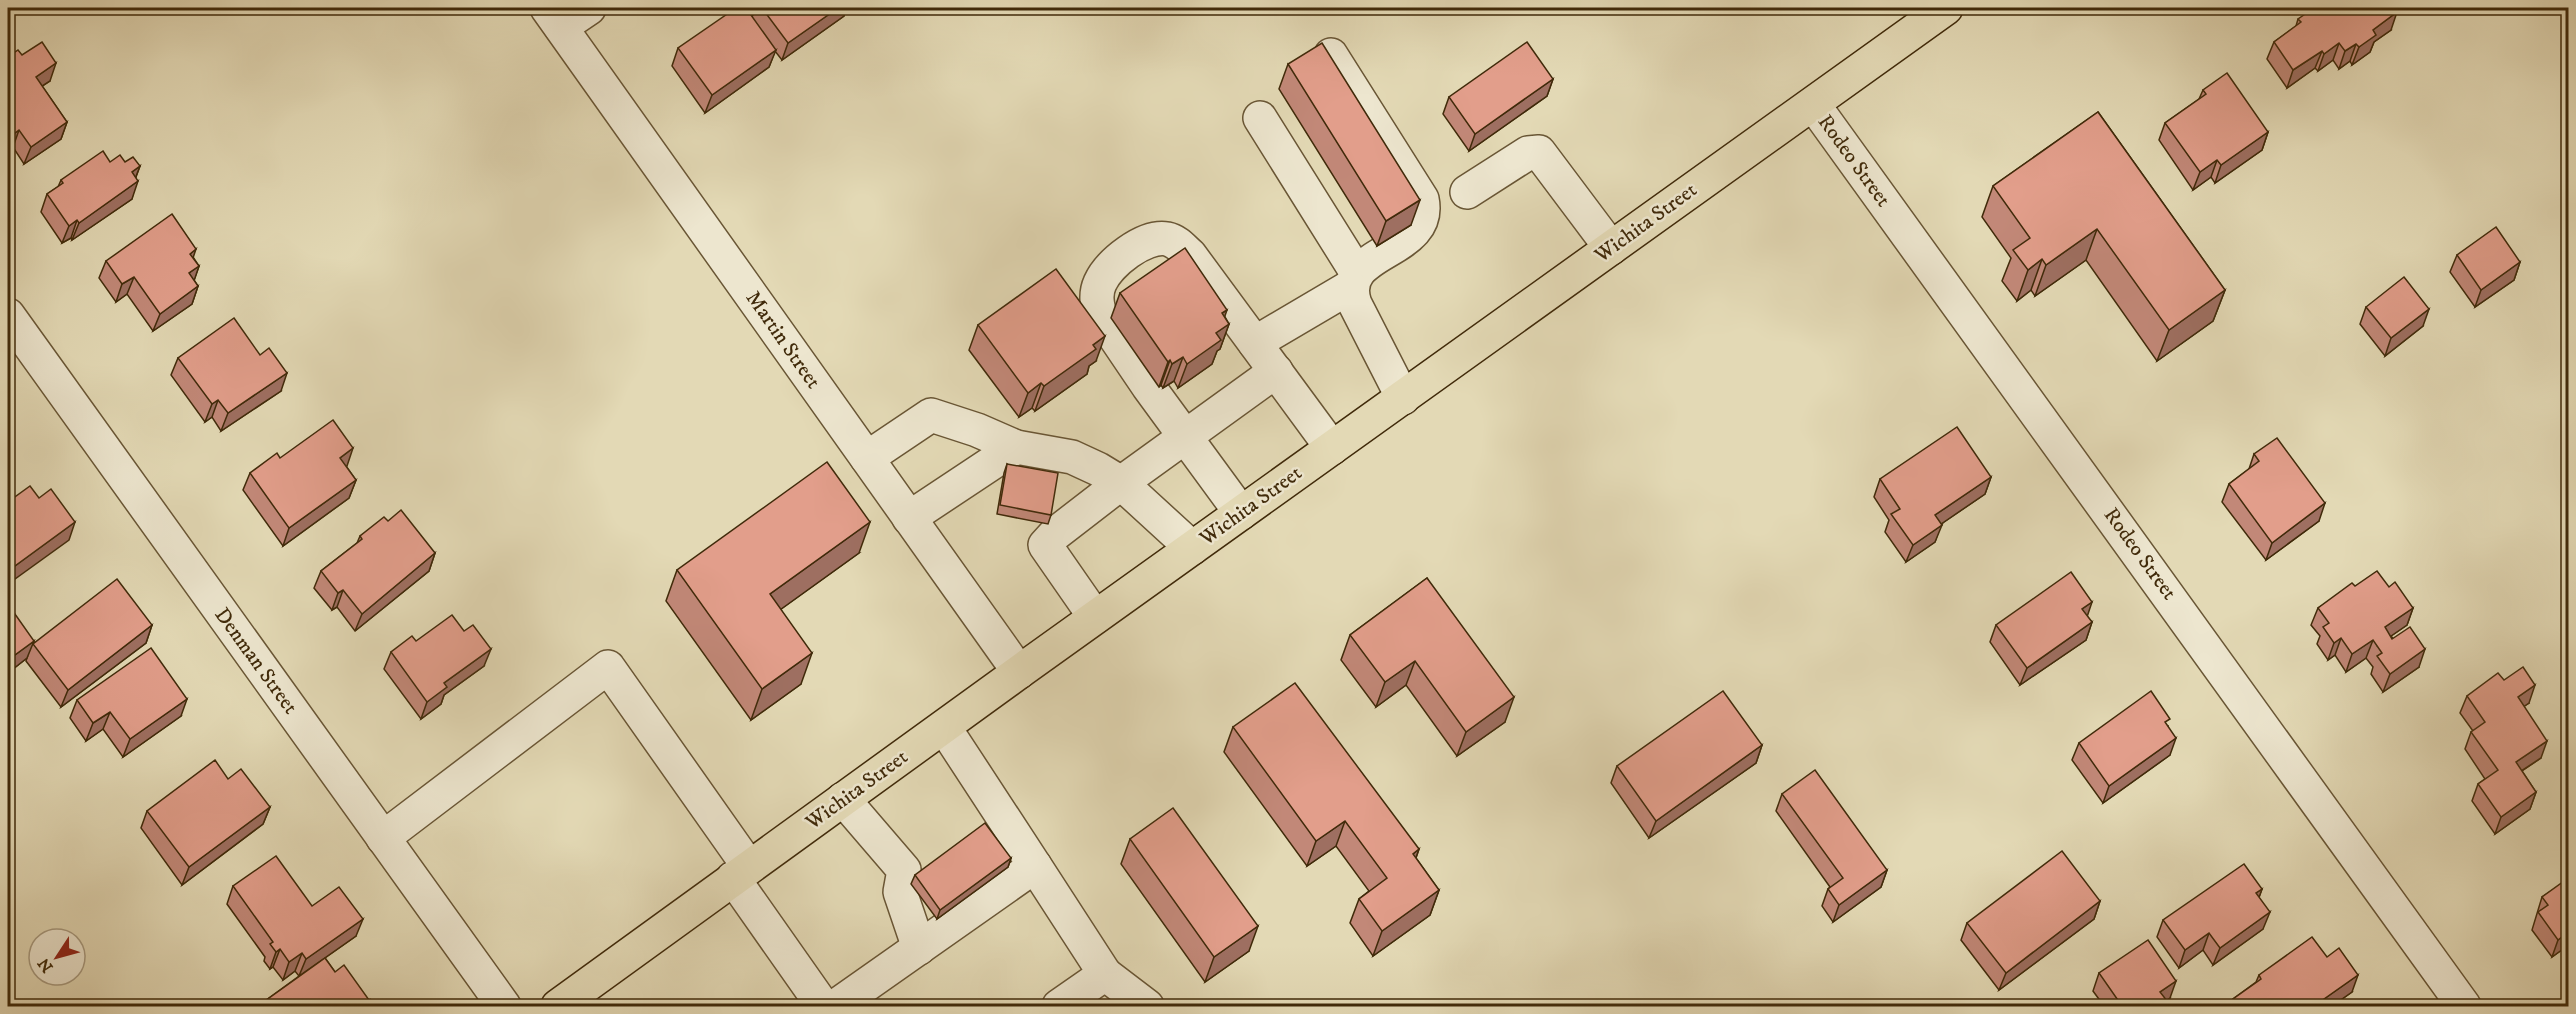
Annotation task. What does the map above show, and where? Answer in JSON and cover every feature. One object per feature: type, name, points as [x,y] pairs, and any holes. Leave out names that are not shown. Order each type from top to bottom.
[{"type":"main road","name":"Wichita Street","points":[[558,1006],[1095,617],[1946,8]]},
{"type":"street","points":[[554,17],[588,8]]},
{"type":"street","name":"Martin Street","points":[[554,17],[1019,672]]},
{"type":"street","points":[[1255,343],[1353,280],[1416,231],[1423,221],[1425,211],[1422,199],[1413,182],[1331,55]]},
{"type":"street","name":"Rodeo Street","points":[[1813,104],[2464,1006]]},
{"type":"street","points":[[1260,118],[1353,280],[1354,304],[1403,398]]},
{"type":"street","points":[[1467,192],[1528,153],[1539,152],[1611,248]]},
{"type":"street","points":[[1241,513],[1100,315],[1097,296],[1105,274],[1143,243],[1167,239],[1178,243],[1190,255],[1332,448]]},
{"type":"street","name":"Denman Street","points":[[8,315],[504,1006]]},
{"type":"street","points":[[1095,617],[1045,545],[1054,534],[1121,483],[1276,371]]},
{"type":"street","points":[[867,458],[931,415],[977,430],[1016,447],[1072,457],[1121,483],[1192,548]]},
{"type":"street","points":[[909,518],[1016,447]]},
{"type":"street","points":[[383,838],[608,667],[741,873],[823,1006]]},
{"type":"street","points":[[944,727],[1105,974],[1147,1006]]},
{"type":"street","points":[[843,799],[904,870],[900,892],[918,948]]},
{"type":"street","points":[[836,1006],[1035,866]]},
{"type":"street","points":[[1059,1006],[1105,974]]},
{"type":"building","points":[[736,8],[746,8],[776,50],[712,95],[678,48]]},
{"type":"building","points":[[762,8],[838,8],[788,43]]},
{"type":"building","points":[[2314,8],[2394,8],[2397,12],[2373,30],[2376,35],[2359,47],[2356,44],[2345,51],[2339,43],[2324,54],[2322,51],[2293,70],[2274,42],[2301,22],[2298,19]]},
{"type":"building","points":[[42,42],[56,63],[36,77],[67,122],[31,147],[19,130],[11,136],[8,131],[8,57],[18,50],[22,55]]},
{"type":"building","points":[[1527,42],[1553,79],[1475,134],[1449,97]]},
{"type":"building","points":[[1322,43],[1420,200],[1386,221],[1288,64]]},
{"type":"building","points":[[2227,73],[2268,132],[2221,165],[2217,160],[2200,172],[2165,123],[2206,94],[2203,90]]},
{"type":"building","points":[[2098,112],[2225,290],[2169,330],[2097,229],[2046,265],[2042,259],[2028,270],[2013,250],[2030,238],[1993,186]]},
{"type":"building","points":[[103,151],[110,162],[120,155],[125,162],[133,157],[140,166],[132,172],[138,181],[79,223],[77,220],[69,226],[47,194],[63,183],[61,180]]},
{"type":"building","points":[[172,214],[196,249],[190,254],[199,266],[189,273],[198,286],[160,314],[134,277],[122,284],[106,261]]},
{"type":"building","points":[[2496,227],[2520,262],[2481,290],[2457,255]]},
{"type":"building","points":[[1185,248],[1227,310],[1222,313],[1229,324],[1216,333],[1221,340],[1187,364],[1183,357],[1172,364],[1170,360],[1168,362],[1120,293]]},
{"type":"building","points":[[1056,269],[1105,336],[1093,345],[1096,349],[1044,386],[1041,383],[1028,393],[978,325]]},
{"type":"building","points":[[2404,277],[2429,309],[2391,338],[2366,307]]},
{"type":"building","points":[[234,318],[260,355],[269,348],[287,373],[228,413],[218,400],[212,404],[178,358]]},
{"type":"building","points":[[333,420],[353,448],[340,458],[356,480],[289,528],[250,473],[277,453],[280,458]]},
{"type":"building","points":[[1957,427],[1991,477],[1935,515],[1942,525],[1913,545],[1891,514],[1900,509],[1880,479]]},
{"type":"building","points":[[2277,438],[2325,503],[2272,543],[2229,484],[2259,461],[2254,454]]},
{"type":"building","points":[[827,462],[870,522],[770,594],[812,653],[762,689],[677,570]]},
{"type":"building","points":[[1007,464],[1058,473],[1051,515],[1000,505]]},
{"type":"building","points":[[30,486],[39,498],[51,489],[75,522],[8,571],[8,502]]},
{"type":"building","points":[[401,510],[435,553],[362,614],[343,590],[338,593],[321,571],[362,539],[360,536],[384,517],[388,521]]},
{"type":"building","points":[[2377,571],[2389,587],[2395,582],[2413,608],[2385,627],[2392,639],[2410,627],[2425,649],[2390,674],[2377,656],[2382,653],[2373,640],[2352,654],[2341,638],[2334,643],[2323,627],[2329,623],[2318,608],[2352,583],[2355,586]]},
{"type":"building","points":[[2071,572],[2092,602],[2082,609],[2092,622],[2027,668],[1996,625]]},
{"type":"building","points":[[1427,578],[1514,697],[1466,732],[1415,661],[1385,682],[1350,635]]},
{"type":"building","points":[[117,579],[152,625],[68,690],[33,644]]},
{"type":"building","points":[[10,607],[34,641],[8,660],[8,609]]},
{"type":"building","points":[[452,615],[464,631],[473,625],[491,649],[444,683],[447,687],[427,702],[391,652],[412,636],[416,641]]},
{"type":"building","points":[[151,648],[187,699],[130,739],[110,712],[93,723],[77,700]]},
{"type":"building","points":[[2523,667],[2535,685],[2518,697],[2547,741],[2516,762],[2536,792],[2501,817],[2478,784],[2498,770],[2471,732],[2485,722],[2467,696],[2498,673],[2504,680]]},
{"type":"building","points":[[1295,683],[1419,849],[1413,854],[1439,890],[1382,931],[1359,899],[1387,878],[1345,821],[1316,841],[1233,727]]},
{"type":"building","points":[[1723,691],[1762,745],[1656,821],[1617,766]]},
{"type":"building","points":[[2151,691],[2170,719],[2165,722],[2176,738],[2109,786],[2079,743]]},
{"type":"building","points":[[215,760],[228,779],[241,769],[270,807],[189,867],[147,811]]},
{"type":"building","points":[[1815,770],[1887,870],[1839,905],[1828,889],[1843,878],[1782,794]]},
{"type":"building","points":[[1173,808],[1258,926],[1214,957],[1130,839]]},
{"type":"building","points":[[985,823],[1011,858],[940,910],[915,875]]},
{"type":"building","points":[[2062,851],[2100,901],[2006,973],[1967,923]]},
{"type":"building","points":[[276,856],[312,906],[339,887],[363,919],[306,959],[302,953],[289,962],[280,949],[276,952],[270,944],[273,942],[233,886]]},
{"type":"building","points":[[2244,864],[2262,889],[2256,893],[2270,912],[2220,948],[2209,933],[2185,950],[2163,920]]},
{"type":"building","points":[[2567,879],[2568,932],[2558,940],[2538,912],[2548,905],[2542,897]]},
{"type":"building","points":[[2312,937],[2327,957],[2339,948],[2358,975],[2314,1006],[2239,1006],[2233,999],[2261,979],[2259,975]]},
{"type":"building","points":[[2148,940],[2176,981],[2160,992],[2171,1006],[2122,1006],[2099,973]]},
{"type":"building","points":[[325,958],[335,972],[344,965],[369,1000],[359,1006],[258,1006]]}]
